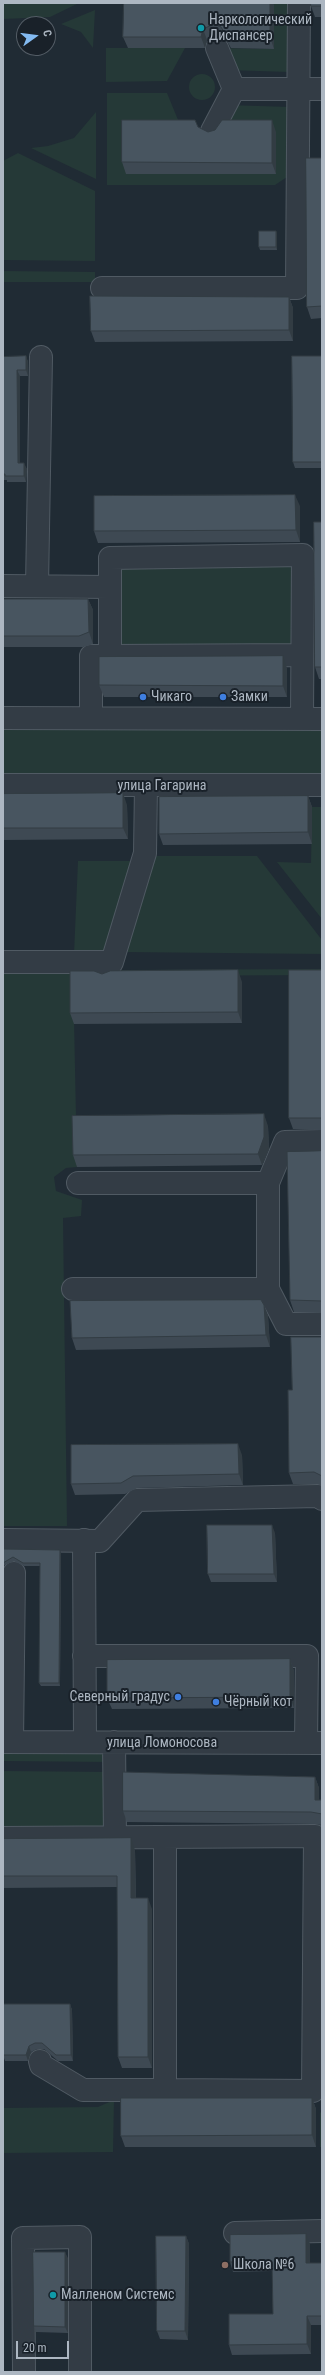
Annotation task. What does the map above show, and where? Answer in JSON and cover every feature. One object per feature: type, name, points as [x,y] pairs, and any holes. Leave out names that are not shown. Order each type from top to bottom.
[{"type":"street","points":[[102,288],[297,288],[290,192],[299,89],[299,3]]},
{"type":"street","points":[[212,132],[234,89],[217,48]]},
{"type":"street","points":[[234,89],[322,89]]},
{"type":"street","points":[[37,586],[41,357]]},
{"type":"street","points":[[3,718],[312,719],[302,655],[303,555],[110,558],[110,656]]},
{"type":"street","points":[[3,586],[110,587]]},
{"type":"street","points":[[91,718],[91,656],[302,655]]},
{"type":"street","name":"улица Гагарина","points":[[3,785],[322,785]]},
{"type":"street","points":[[3,962],[109,967],[145,853],[146,786]]},
{"type":"street","points":[[322,1141],[285,1142],[268,1183],[268,1288],[286,1324],[322,1324]]},
{"type":"street","points":[[78,1183],[268,1183]]},
{"type":"street","points":[[73,1289],[268,1288]]},
{"type":"street","points":[[3,1540],[100,1541],[137,1500],[318,1496],[322,1499]]},
{"type":"street","points":[[84,1540],[85,1742]]},
{"type":"street","points":[[7,1742],[14,1573]]},
{"type":"street","points":[[84,1656],[307,1656],[314,1743]]},
{"type":"street","name":"улица Ломоносова","points":[[7,1742],[314,1743]]},
{"type":"street","points":[[114,1742],[115,1837]]},
{"type":"street","points":[[3,1838],[315,1836],[318,1989],[313,2090],[82,2090],[41,2065],[40,2061]]},
{"type":"street","points":[[165,2090],[166,1837]]},
{"type":"street","points":[[235,2233],[322,2231]]},
{"type":"street","points":[[24,2372],[23,2238],[80,2237],[80,2372]]},
{"type":"green space","points":[[3,3],[79,3],[52,16],[16,16],[16,18],[3,19]]},
{"type":"green space","points":[[263,3],[289,3],[290,72],[226,70],[217,48],[274,49]]},
{"type":"green space","points":[[95,10],[93,48],[81,32],[61,24]]},
{"type":"green space","points":[[106,48],[185,48],[167,81],[106,82]]},
{"type":"green space","points":[[202,74],[211,78],[215,87],[211,96],[202,100],[193,96],[189,87],[193,78]]},
{"type":"green space","points":[[107,93],[167,93],[183,132],[212,131],[226,105],[291,107],[290,175],[275,185],[107,185]]},
{"type":"green space","points":[[96,112],[96,179],[31,148],[48,146],[74,138]]},
{"type":"green space","points":[[18,153],[95,191],[95,261],[3,260],[3,161]]},
{"type":"green space","points":[[3,271],[95,272],[95,282],[3,282]]},
{"type":"green space","points":[[312,559],[312,649],[113,651],[113,561]]},
{"type":"green space","points":[[3,727],[322,728],[322,775],[3,774]]},
{"type":"green space","points":[[312,807],[322,807],[322,919],[277,862],[311,863]]},
{"type":"green space","points":[[149,856],[257,856],[322,940],[322,954],[124,952]]},
{"type":"green space","points":[[78,861],[134,861],[108,954],[74,954]]},
{"type":"green space","points":[[3,969],[73,969],[77,1167],[66,1168],[54,1177],[56,1191],[82,1200],[81,1216],[63,1218],[67,1526],[3,1526]]},
{"type":"green space","points":[[322,969],[322,975],[125,976],[121,970]]},
{"type":"green space","points":[[3,1748],[111,1748],[111,1762],[3,1761]]},
{"type":"green space","points":[[3,1771],[111,1772],[113,1834],[3,1836]]},
{"type":"green space","points":[[114,2100],[113,2152],[3,2153],[3,2108],[98,2107]]},
{"type":"green space","points":[[320,2112],[322,2114],[322,2147],[320,2147]]},
{"type":"building","name":"Наркологический Диспансер","points":[[124,3],[270,3],[270,37],[227,37],[221,27],[214,24],[203,29],[201,37],[123,37]]},
{"type":"building","points":[[311,3],[322,3],[322,6],[311,6]]},
{"type":"building","points":[[122,120],[195,120],[198,127],[208,132],[215,130],[222,120],[272,120],[272,163],[122,162]]},
{"type":"building","points":[[306,158],[322,158],[322,306],[307,307]]},
{"type":"building","points":[[259,231],[276,231],[276,247],[259,247]]},
{"type":"building","points":[[90,296],[289,297],[289,330],[91,331]]},
{"type":"building","points":[[26,356],[26,370],[17,370],[18,463],[24,463],[24,476],[5,476],[5,474],[3,474],[3,357]]},
{"type":"building","points":[[292,356],[322,356],[322,462],[293,462]]},
{"type":"building","points":[[295,495],[296,530],[94,531],[94,496]]},
{"type":"building","points":[[314,522],[322,522],[322,667],[315,667]]},
{"type":"building","points":[[3,599],[88,599],[89,632],[79,636],[3,636]]},
{"type":"building","points":[[283,656],[283,686],[99,685],[99,657]]},
{"type":"building","points":[[123,793],[123,828],[3,828],[3,794]]},
{"type":"building","points":[[308,796],[308,832],[159,834],[159,797]]},
{"type":"building","points":[[238,970],[238,1012],[70,1013],[70,971],[94,971],[102,974],[110,971]]},
{"type":"building","points":[[289,970],[322,970],[322,1118],[289,1118]]},
{"type":"building","points":[[264,1114],[264,1137],[258,1154],[73,1155],[72,1116]]},
{"type":"building","points":[[322,1151],[322,1301],[290,1300],[287,1152]]},
{"type":"building","points":[[261,1300],[264,1305],[266,1335],[72,1338],[70,1301]]},
{"type":"building","points":[[291,1337],[322,1337],[322,1476],[314,1472],[289,1473],[288,1390],[292,1390]]},
{"type":"building","points":[[238,1444],[239,1474],[133,1476],[121,1483],[71,1484],[71,1445]]},
{"type":"building","points":[[207,1525],[272,1525],[274,1574],[208,1574]]},
{"type":"building","points":[[3,1549],[60,1550],[59,1683],[39,1683],[40,1563],[23,1563],[13,1557],[3,1563]]},
{"type":"building","points":[[290,1659],[290,1697],[107,1698],[107,1660]]},
{"type":"building","points":[[123,1772],[315,1777],[315,1800],[322,1800],[322,1814],[311,1812],[123,1811]]},
{"type":"building","points":[[131,1838],[131,1898],[148,1898],[148,2057],[118,2057],[117,1876],[3,1876],[3,1839]]},
{"type":"building","points":[[3,2004],[70,2004],[71,2055],[56,2055],[42,2043],[35,2043],[29,2046],[26,2055],[3,2055]]},
{"type":"building","points":[[121,2098],[312,2098],[312,2135],[121,2136]]},
{"type":"building","points":[[306,2234],[306,2263],[322,2263],[322,2316],[307,2316],[307,2344],[229,2345],[229,2314],[273,2314],[272,2262],[230,2262],[230,2235]]},
{"type":"building","points":[[156,2236],[186,2236],[185,2331],[157,2331]]},
{"type":"building","name":"Малленом Системс","points":[[33,2252],[65,2252],[65,2327],[34,2326]]},
{"type":"place","name":"Наркологический Диспансер","points":[[201,28]]},
{"type":"place","name":"Чикаго","points":[[143,697]]},
{"type":"place","name":"Замки","points":[[223,697]]},
{"type":"place","name":"Северный градус","points":[[178,1697]]},
{"type":"place","name":"Чёрный кот","points":[[216,1702]]},
{"type":"place","name":"Школа №6","points":[[225,2265]]},
{"type":"place","name":"Малленом Системс","points":[[53,2295]]}]
